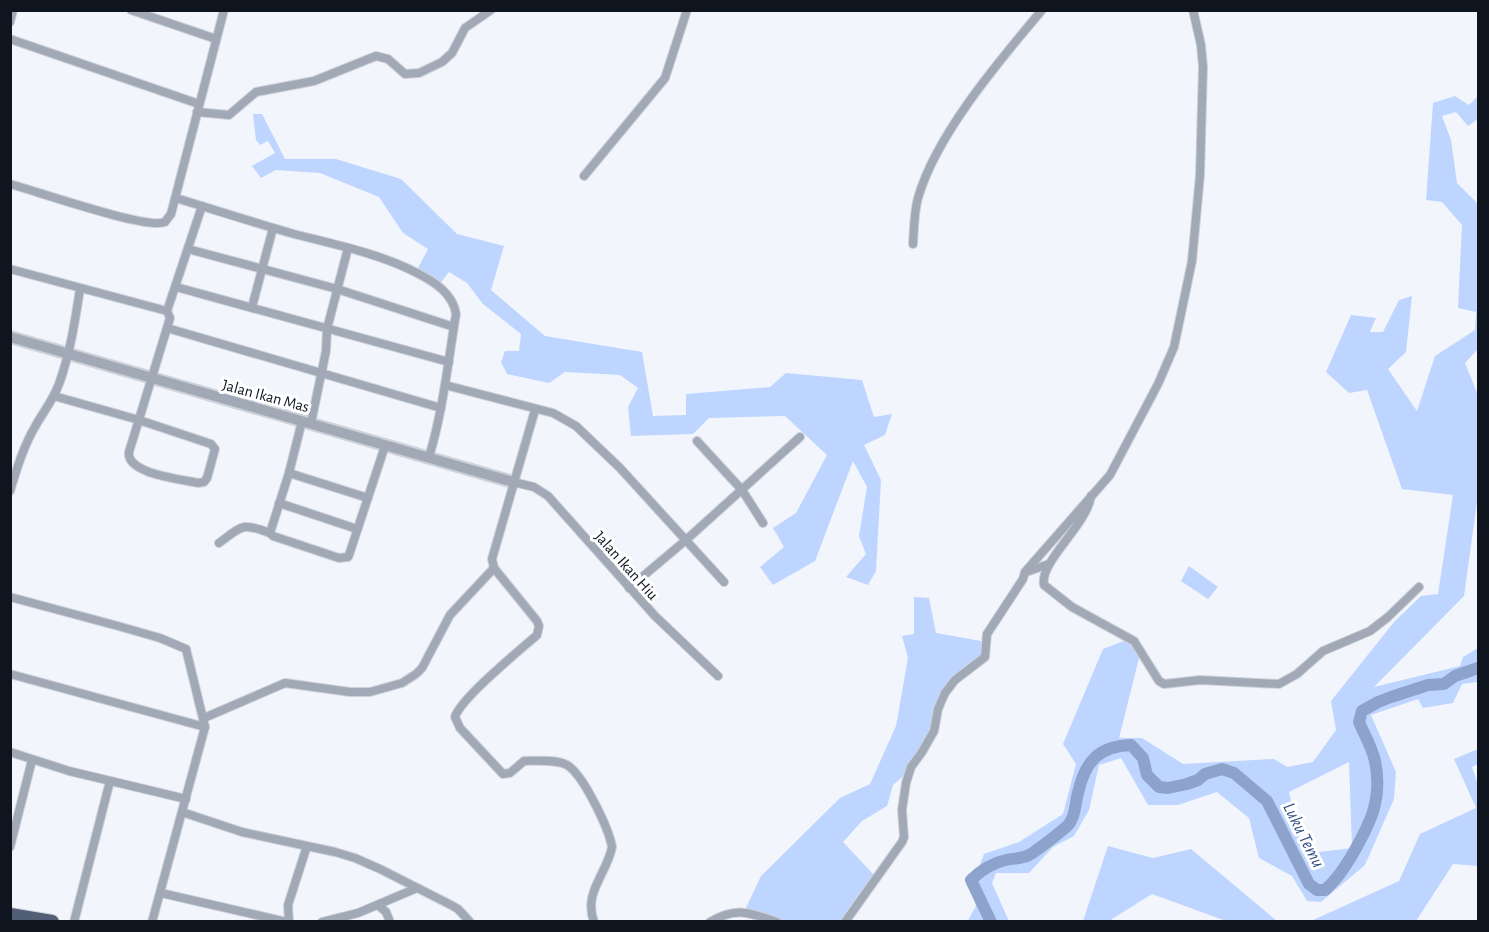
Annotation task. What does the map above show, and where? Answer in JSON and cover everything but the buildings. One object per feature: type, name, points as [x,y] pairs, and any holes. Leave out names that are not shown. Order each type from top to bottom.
[{"type":"highway","points":[[10,915],[52,921]]},
{"type":"street","points":[[131,10],[153,14],[216,39]]},
{"type":"street","points":[[10,184],[152,224],[160,224],[169,218],[224,10]]},
{"type":"street","points":[[10,39],[198,108],[229,115],[256,92],[314,81],[376,56],[388,59],[405,75],[419,73],[448,57],[465,28],[491,10]]},
{"type":"street","points":[[584,176],[665,78],[687,10]]},
{"type":"street","points":[[913,244],[917,200],[939,150],[968,104],[1042,10]]},
{"type":"street","points":[[845,921],[902,842],[904,837],[902,810],[908,773],[934,731],[938,710],[945,693],[955,680],[985,657],[987,633],[1023,579],[1025,572],[1110,475],[1158,384],[1174,347],[1192,261],[1201,147],[1202,54],[1193,10]]},
{"type":"street","points":[[10,22],[13,11]]},
{"type":"street","points":[[176,198],[348,248],[404,267],[434,283],[452,300],[456,314],[446,386],[429,457]]},
{"type":"street","points":[[54,396],[139,420],[214,445],[215,449],[204,482],[198,483],[143,470],[133,465],[128,456],[139,420],[150,378],[170,318],[167,311],[202,206]]},
{"type":"street","points":[[252,307],[273,228]]},
{"type":"street","points":[[270,533],[321,373],[326,351],[327,329],[348,248]]},
{"type":"street","points":[[188,249],[336,289],[454,327]]},
{"type":"street","points":[[10,270],[167,311]]},
{"type":"street","points":[[176,287],[448,362]]},
{"type":"street","points":[[10,491],[14,468],[33,430],[54,396],[68,355],[80,289]]},
{"type":"street","points":[[167,328],[441,408]]},
{"type":"street","name":"Jalan Ikan Mas","points":[[10,338],[513,482]]},
{"type":"street","points":[[446,386],[553,413],[576,426],[620,468],[724,582]]},
{"type":"street","points":[[536,410],[492,556],[494,568],[537,621],[539,630],[537,635],[475,690],[455,714],[455,721],[503,774],[510,772],[524,760],[566,765],[577,775],[603,819],[612,847],[592,893],[591,908],[594,921]]},
{"type":"street","points":[[629,588],[800,437]]},
{"type":"street","points":[[697,441],[742,490],[763,524]]},
{"type":"street","points":[[219,543],[239,528],[247,525],[344,559],[349,555],[385,446]]},
{"type":"street","points":[[289,473],[368,498]]},
{"type":"street","name":"Jalan Ikan Hiu","points":[[513,482],[542,491],[675,637],[718,676]]},
{"type":"street","points":[[1092,494],[1087,512],[1044,573],[1044,585],[1072,607],[1134,641],[1159,681],[1164,684],[1200,680],[1279,684],[1297,674],[1323,651],[1370,631],[1419,587]]},
{"type":"street","points":[[279,503],[357,529]]},
{"type":"street","points":[[1025,572],[1049,564]]},
{"type":"street","points":[[204,718],[285,683],[363,693],[402,683],[422,668],[450,615],[494,568]]},
{"type":"street","points":[[10,597],[118,626],[183,647],[190,658],[196,696],[205,727],[152,921]]},
{"type":"street","points":[[10,674],[205,727]]},
{"type":"street","points":[[10,752],[110,781],[186,799]]},
{"type":"street","points":[[10,846],[32,760]]},
{"type":"street","points":[[74,921],[110,781]]},
{"type":"street","points":[[182,812],[242,832],[355,858],[380,868],[458,909],[470,921]]},
{"type":"street","points":[[161,893],[288,921],[288,905],[307,846]]},
{"type":"street","points":[[322,921],[358,913],[417,888]]},
{"type":"street","points":[[276,919],[288,905]]},
{"type":"street","points":[[378,905],[386,912],[390,921]]},
{"type":"street","points":[[711,921],[732,912],[745,912],[777,921]]},
{"type":"shaded area","points":[[1455,96],[1469,105],[1478,96],[1478,119],[1468,126],[1456,112],[1442,116],[1451,140],[1457,183],[1478,204],[1478,349],[1465,363],[1478,395],[1478,495],[1464,596],[1374,687],[1460,666],[1463,657],[1478,648],[1478,682],[1462,684],[1453,703],[1423,708],[1418,699],[1371,715],[1396,772],[1394,799],[1365,865],[1321,902],[1307,901],[1292,876],[1259,858],[1249,818],[1217,792],[1178,805],[1148,805],[1121,758],[1099,765],[1089,810],[1074,836],[1053,847],[1029,873],[996,873],[992,883],[1008,921],[967,922],[976,906],[971,887],[984,854],[1019,842],[1063,814],[1076,764],[1063,744],[1103,649],[1131,638],[1142,646],[1119,738],[1142,738],[1183,764],[1274,759],[1287,767],[1313,762],[1336,730],[1331,701],[1394,622],[1421,596],[1438,594],[1453,495],[1402,489],[1367,390],[1349,393],[1326,372],[1351,315],[1376,318],[1370,332],[1383,332],[1399,300],[1412,296],[1406,352],[1388,369],[1417,411],[1435,356],[1475,330],[1476,312],[1458,308],[1462,225],[1442,202],[1426,200],[1433,103]],"holes":[[[1349,762],[1352,848],[1303,854],[1289,792]]]},
{"type":"shaded area","points":[[253,114],[262,114],[285,159],[336,159],[401,179],[457,234],[504,246],[491,290],[545,336],[642,352],[653,416],[686,415],[686,394],[770,387],[786,373],[862,380],[874,417],[892,414],[885,435],[864,445],[881,480],[876,571],[868,585],[846,577],[866,554],[859,536],[867,487],[853,461],[815,561],[773,585],[760,567],[784,547],[773,528],[796,513],[827,455],[785,416],[709,418],[693,434],[631,436],[628,407],[638,388],[620,375],[565,372],[549,383],[507,374],[501,362],[505,351],[519,351],[521,334],[483,304],[467,283],[449,272],[439,285],[417,270],[428,249],[403,233],[379,197],[320,173],[276,170],[261,178],[252,166],[275,153],[268,141],[260,145],[256,140]]},
{"type":"shaded area","points":[[1189,566],[1218,587],[1208,599],[1181,581]]},
{"type":"shaded area","points":[[914,597],[929,598],[936,633],[981,641],[984,653],[945,692],[934,724],[907,773],[893,785],[887,806],[862,821],[843,842],[874,875],[843,921],[785,921],[744,912],[761,876],[840,798],[870,784],[896,726],[908,658],[902,636],[914,634]]},
{"type":"shaded area","points":[[1478,749],[1478,764],[1472,767],[1478,785],[1478,866],[1453,864],[1416,921],[1311,921],[1399,881],[1420,834],[1476,808],[1454,759]]},
{"type":"shaded area","points":[[1108,846],[1153,858],[1191,849],[1277,921],[1226,921],[1152,894],[1111,921],[1083,921]]},
{"type":"waterway","name":"Luku Temu","points":[[991,922],[971,880],[996,863],[1029,855],[1066,827],[1073,817],[1081,782],[1089,764],[1102,752],[1120,746],[1131,745],[1143,758],[1147,775],[1159,787],[1168,788],[1187,784],[1198,780],[1205,774],[1222,769],[1234,773],[1267,801],[1309,884],[1317,890],[1325,890],[1339,875],[1358,845],[1376,800],[1375,761],[1359,722],[1362,711],[1391,697],[1428,685],[1444,684],[1455,676],[1478,668]]}]
